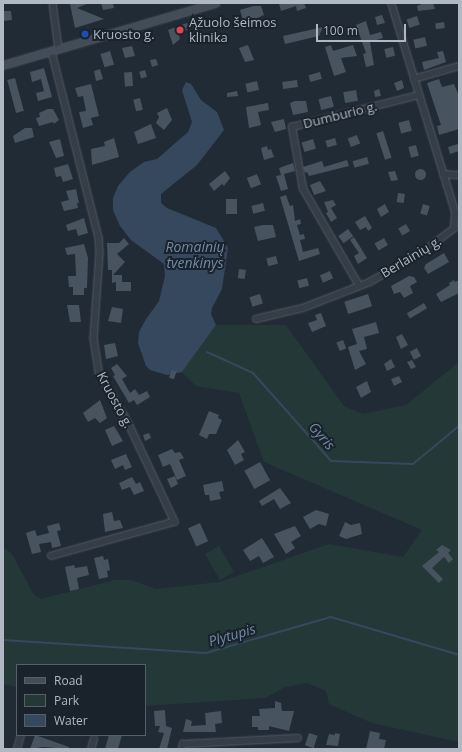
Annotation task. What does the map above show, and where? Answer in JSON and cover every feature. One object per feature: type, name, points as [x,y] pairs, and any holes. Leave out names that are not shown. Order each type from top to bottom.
[{"type":"main road","points":[[3,65],[52,52],[215,3]]},
{"type":"street","points":[[53,3],[59,49]]},
{"type":"street","name":"Berlainių g.","points":[[256,319],[303,308],[359,286],[424,251],[454,228],[455,212],[391,3]]},
{"type":"street","name":"Kruosto g.","points":[[52,52],[99,238],[100,253],[94,339],[99,372],[128,422],[175,522],[52,556]]},
{"type":"street","points":[[414,79],[459,66]]},
{"type":"street","name":"Dumburio g.","points":[[359,286],[303,189],[292,127],[419,95]]},
{"type":"street","points":[[443,174],[459,174]]},
{"type":"street","points":[[17,749],[21,736]]},
{"type":"street","points":[[182,749],[183,744],[298,738]]},
{"type":"street","points":[[91,749],[94,739]]},
{"type":"green space","points":[[216,325],[286,325],[344,406],[363,414],[406,405],[459,362],[459,742],[372,723],[329,704],[326,691],[307,683],[285,687],[265,698],[146,706],[146,664],[16,664],[16,687],[3,684],[3,547],[12,554],[34,595],[41,599],[115,580],[131,580],[156,589],[220,582],[329,544],[403,557],[422,530],[264,462],[239,393],[196,386],[182,372]]},
{"type":"green space","points":[[219,546],[234,572],[220,580],[205,554]]},
{"type":"water","name":"Romainių tvenkinys","points":[[186,82],[191,84],[201,100],[217,112],[224,130],[197,165],[161,194],[161,203],[167,208],[216,228],[228,248],[222,289],[212,308],[211,314],[216,325],[182,372],[167,375],[150,370],[146,366],[138,343],[139,332],[159,301],[165,276],[164,264],[131,240],[120,226],[113,210],[113,198],[118,186],[130,172],[144,162],[157,159],[188,132],[192,122],[182,90]]},
{"type":"building","points":[[89,3],[77,8],[104,19],[75,28],[70,4]]},
{"type":"building","points":[[101,3],[113,3],[114,8],[103,10]]},
{"type":"building","points":[[279,3],[304,3],[306,8],[297,11],[296,6],[281,11]]},
{"type":"building","points":[[424,3],[433,3],[435,9],[418,11],[417,6]]},
{"type":"building","points":[[253,6],[261,6],[264,15],[244,24],[240,10]]},
{"type":"building","points":[[3,11],[11,11],[12,20],[3,21]]},
{"type":"building","points":[[382,15],[385,23],[377,25],[375,17]]},
{"type":"building","points":[[417,16],[420,25],[409,28],[407,19]]},
{"type":"building","points":[[366,21],[370,35],[381,32],[383,38],[370,42],[374,65],[366,67],[363,54],[366,53],[356,25]]},
{"type":"building","points":[[444,22],[445,28],[436,29],[435,23]]},
{"type":"building","points":[[187,23],[189,28],[179,36],[180,39],[173,45],[168,30]]},
{"type":"building","points":[[323,27],[319,36],[285,44],[283,36]]},
{"type":"building","points":[[425,37],[427,46],[415,48],[413,40]]},
{"type":"building","points":[[248,45],[254,60],[245,62],[239,48]]},
{"type":"building","points":[[331,45],[333,51],[353,45],[357,56],[341,58],[346,72],[334,76],[325,47]]},
{"type":"building","points":[[132,46],[135,56],[125,58],[122,48]]},
{"type":"building","points":[[393,47],[395,56],[386,58],[384,49]]},
{"type":"building","points":[[110,51],[114,64],[105,67],[100,54]]},
{"type":"building","points":[[443,51],[446,62],[424,70],[422,62],[439,58],[437,52]]},
{"type":"building","points":[[156,59],[158,65],[152,67],[150,60]]},
{"type":"building","points":[[44,68],[52,97],[38,101],[36,93],[44,91],[41,79],[32,82],[30,72]]},
{"type":"building","points":[[100,69],[103,79],[96,81],[94,71]]},
{"type":"building","points":[[145,70],[147,77],[141,78],[139,72]]},
{"type":"building","points":[[132,72],[133,86],[125,87],[124,73]]},
{"type":"building","points":[[320,72],[322,79],[310,82],[308,75]]},
{"type":"building","points":[[15,78],[24,111],[16,113],[7,80]]},
{"type":"building","points":[[439,79],[442,87],[454,84],[459,96],[459,129],[439,135],[437,126],[441,125],[427,83]]},
{"type":"building","points":[[297,80],[298,87],[283,89],[282,82]]},
{"type":"building","points":[[402,80],[404,88],[397,91],[394,83]]},
{"type":"building","points":[[257,81],[259,90],[247,92],[245,84]]},
{"type":"building","points":[[91,84],[99,116],[91,118],[93,125],[83,128],[79,112],[86,111],[83,96],[78,97],[75,88]]},
{"type":"building","points":[[379,89],[381,96],[375,97],[374,91]]},
{"type":"building","points":[[356,90],[358,101],[345,103],[343,92]]},
{"type":"building","points":[[237,91],[238,96],[227,97],[227,93]]},
{"type":"building","points":[[331,96],[334,107],[321,110],[318,99]]},
{"type":"building","points":[[140,98],[143,110],[136,111],[133,100]]},
{"type":"building","points":[[295,101],[306,101],[308,112],[293,115],[290,103]]},
{"type":"building","points":[[268,103],[269,110],[258,112],[261,125],[249,128],[246,107]]},
{"type":"building","points":[[167,108],[172,120],[164,130],[156,123],[159,117],[157,113]]},
{"type":"building","points":[[48,109],[53,109],[59,120],[54,124],[53,122],[39,126],[36,118],[40,117],[39,113]]},
{"type":"building","points":[[284,119],[286,129],[275,132],[271,122]]},
{"type":"building","points":[[409,120],[412,131],[401,133],[398,123]]},
{"type":"building","points":[[151,124],[156,138],[138,144],[134,132]]},
{"type":"building","points":[[25,128],[32,128],[34,137],[15,143],[13,136]]},
{"type":"building","points":[[383,131],[392,158],[385,160],[376,133]]},
{"type":"building","points":[[357,135],[360,143],[351,147],[348,139]]},
{"type":"building","points":[[114,138],[119,157],[92,165],[91,149],[105,146],[104,142]]},
{"type":"building","points":[[335,138],[337,145],[327,147],[325,141]]},
{"type":"building","points":[[60,139],[64,156],[56,158],[49,142]]},
{"type":"building","points":[[313,139],[316,149],[304,152],[302,143]]},
{"type":"building","points":[[458,144],[459,151],[450,154],[448,147]]},
{"type":"building","points":[[416,145],[419,156],[411,158],[408,147]]},
{"type":"building","points":[[267,146],[268,150],[271,149],[274,157],[264,160],[261,148]]},
{"type":"building","points":[[367,157],[369,164],[355,168],[353,161]]},
{"type":"building","points":[[347,160],[349,166],[309,176],[307,172],[305,173],[303,167],[322,161],[324,167]]},
{"type":"building","points":[[293,163],[295,171],[284,174],[288,189],[281,191],[276,176],[281,175],[279,168]]},
{"type":"building","points":[[68,164],[73,179],[63,182],[61,176],[56,177],[54,168]]},
{"type":"building","points":[[418,169],[422,169],[424,170],[424,178],[418,179],[415,176],[415,172]]},
{"type":"building","points":[[225,171],[230,178],[224,186],[222,184],[214,191],[209,184]]},
{"type":"building","points":[[395,171],[398,180],[391,181],[388,172]]},
{"type":"building","points":[[257,174],[261,184],[251,188],[247,178]]},
{"type":"building","points":[[320,181],[326,191],[314,195],[310,185]]},
{"type":"building","points":[[76,189],[79,203],[77,203],[78,208],[64,211],[61,202],[69,200],[66,191]]},
{"type":"building","points":[[398,193],[405,194],[404,203],[397,202]]},
{"type":"building","points":[[286,195],[290,206],[293,205],[295,221],[300,219],[301,224],[297,225],[300,235],[304,234],[305,239],[300,240],[303,252],[318,248],[320,254],[299,261],[280,197]]},
{"type":"building","points":[[226,199],[237,199],[237,214],[226,214]]},
{"type":"building","points":[[333,200],[336,205],[331,208],[337,218],[331,222],[326,213],[328,212],[324,202]]},
{"type":"building","points":[[263,203],[265,211],[253,214],[251,206]]},
{"type":"building","points":[[385,204],[389,212],[381,217],[377,209]]},
{"type":"building","points":[[423,204],[430,206],[427,216],[420,214]]},
{"type":"building","points":[[365,216],[372,228],[368,231],[366,227],[360,230],[355,222]]},
{"type":"building","points":[[84,218],[88,233],[78,236],[76,229],[68,231],[66,225]]},
{"type":"building","points":[[406,224],[410,231],[402,235],[398,229]]},
{"type":"building","points":[[273,225],[276,237],[258,241],[254,227]]},
{"type":"building","points":[[348,229],[353,236],[344,243],[338,236]]},
{"type":"building","points":[[354,237],[367,258],[358,264],[354,256],[359,253],[350,240]]},
{"type":"building","points":[[124,238],[129,244],[117,254],[125,262],[113,275],[122,275],[122,282],[131,282],[131,291],[116,291],[116,282],[112,283],[112,270],[108,270],[107,243],[119,243]]},
{"type":"building","points":[[384,238],[388,245],[378,250],[374,243]]},
{"type":"building","points":[[84,244],[88,258],[87,288],[84,288],[84,295],[73,295],[73,287],[69,287],[68,276],[76,276],[75,254],[67,255],[65,248]]},
{"type":"building","points":[[444,253],[449,262],[428,274],[424,268],[426,264]]},
{"type":"building","points":[[276,256],[278,264],[268,266],[266,258]]},
{"type":"building","points":[[239,269],[246,270],[245,279],[238,278]]},
{"type":"building","points":[[330,271],[333,278],[323,283],[320,275]]},
{"type":"building","points":[[409,276],[414,277],[417,282],[410,286],[413,293],[404,298],[400,292],[394,294],[391,286]]},
{"type":"building","points":[[307,278],[309,286],[299,288],[297,280]]},
{"type":"building","points":[[454,280],[455,282],[459,280],[459,293],[441,302],[436,294],[450,285],[449,283]]},
{"type":"building","points":[[260,294],[263,304],[252,307],[249,297]]},
{"type":"building","points":[[368,294],[372,306],[348,314],[344,302]]},
{"type":"building","points":[[424,303],[427,308],[410,318],[407,313]]},
{"type":"building","points":[[67,305],[79,305],[81,322],[70,322]]},
{"type":"building","points":[[112,307],[123,309],[121,323],[108,321]]},
{"type":"building","points":[[321,313],[326,326],[312,332],[308,323],[317,320],[315,315]]},
{"type":"building","points":[[376,322],[379,333],[364,337],[367,349],[359,351],[366,364],[355,370],[348,347],[357,344],[352,329]]},
{"type":"building","points":[[402,334],[408,345],[401,349],[396,337]]},
{"type":"building","points":[[343,340],[346,348],[340,351],[336,343]]},
{"type":"building","points":[[115,343],[118,356],[106,359],[104,345]]},
{"type":"building","points":[[417,348],[421,356],[414,360],[410,352]]},
{"type":"building","points":[[391,359],[395,367],[387,371],[384,364]]},
{"type":"building","points":[[412,360],[416,367],[411,369],[407,362]]},
{"type":"building","points":[[117,364],[127,376],[122,379],[130,393],[135,389],[139,395],[147,391],[150,397],[137,405],[134,400],[129,403],[113,376],[115,375],[111,368]]},
{"type":"building","points":[[172,370],[177,372],[174,379],[169,377]]},
{"type":"building","points":[[399,376],[402,382],[394,386],[391,379]]},
{"type":"building","points":[[367,381],[371,392],[361,398],[356,387]]},
{"type":"building","points":[[100,400],[107,418],[100,423],[95,418],[88,422],[83,413]]},
{"type":"building","points":[[209,411],[219,415],[218,418],[222,420],[216,434],[209,434],[207,439],[199,435]]},
{"type":"building","points":[[114,426],[123,441],[112,446],[105,430]]},
{"type":"building","points":[[149,433],[151,438],[145,441],[143,435]]},
{"type":"building","points":[[238,440],[245,452],[241,454],[244,460],[235,465],[227,450]]},
{"type":"building","points":[[172,449],[175,453],[180,452],[184,458],[179,460],[186,476],[177,480],[170,464],[163,467],[158,455]]},
{"type":"building","points":[[126,454],[132,467],[125,470],[123,465],[115,469],[111,460]]},
{"type":"building","points":[[260,462],[270,480],[254,489],[244,471]]},
{"type":"building","points":[[175,476],[178,484],[171,488],[167,479]]},
{"type":"building","points":[[132,477],[136,484],[140,482],[144,491],[134,495],[130,487],[122,490],[119,483]]},
{"type":"building","points":[[222,481],[224,491],[219,492],[221,499],[210,501],[209,495],[205,495],[203,485]]},
{"type":"building","points":[[280,488],[291,503],[280,509],[274,499],[262,506],[259,501]]},
{"type":"building","points":[[316,510],[329,514],[326,526],[319,524],[310,529],[303,517]]},
{"type":"building","points":[[112,512],[114,521],[120,520],[123,528],[105,532],[103,514]]},
{"type":"building","points":[[345,522],[351,525],[360,523],[362,534],[346,539],[339,536]]},
{"type":"building","points":[[59,523],[61,530],[57,531],[61,546],[52,548],[51,542],[39,544],[41,552],[32,554],[26,533],[35,530],[37,536],[49,533],[47,526]]},
{"type":"building","points":[[200,523],[208,541],[196,547],[188,528]]},
{"type":"building","points":[[295,526],[301,536],[291,542],[295,548],[286,554],[274,534]]},
{"type":"building","points":[[262,538],[274,557],[263,563],[259,556],[250,561],[243,550]]},
{"type":"building","points":[[442,545],[451,550],[448,553],[453,559],[449,563],[444,557],[432,568],[443,579],[439,583],[422,566],[439,552],[436,550]]},
{"type":"building","points":[[103,556],[104,560],[108,559],[110,570],[107,571],[108,577],[99,579],[94,558]]},
{"type":"building","points":[[74,565],[75,568],[87,566],[89,575],[77,578],[79,589],[70,591],[65,567]]},
{"type":"building","points":[[275,701],[281,703],[282,711],[294,711],[289,731],[269,726],[269,730],[258,730],[258,727],[252,727],[252,716],[260,716],[259,709],[275,708]]},
{"type":"building","points":[[165,710],[166,726],[172,728],[167,749],[159,749],[164,733],[158,732],[160,726],[155,726],[154,711]]},
{"type":"building","points":[[221,711],[222,723],[215,724],[216,732],[183,732],[186,719],[192,721],[191,726],[206,725],[205,713]]},
{"type":"building","points":[[370,731],[380,733],[379,739],[386,740],[384,749],[366,749]]},
{"type":"building","points":[[309,733],[318,736],[314,748],[305,745]]},
{"type":"building","points":[[335,733],[340,734],[338,746],[326,745],[329,734],[335,735]]},
{"type":"building","points":[[35,736],[69,747],[69,749],[43,747],[30,749]]},
{"type":"building","points":[[109,736],[122,736],[118,749],[105,749]]},
{"type":"waterway","name":"Gyris","points":[[207,352],[253,373],[331,461],[413,464],[459,426]]},
{"type":"waterway","name":"Plytupis","points":[[3,640],[206,653],[331,617],[459,655]]},
{"type":"place","name":"Ąžuolo šeimos klinika","points":[[180,30]]},
{"type":"place","name":"Kruosto g.","points":[[85,34]]}]
